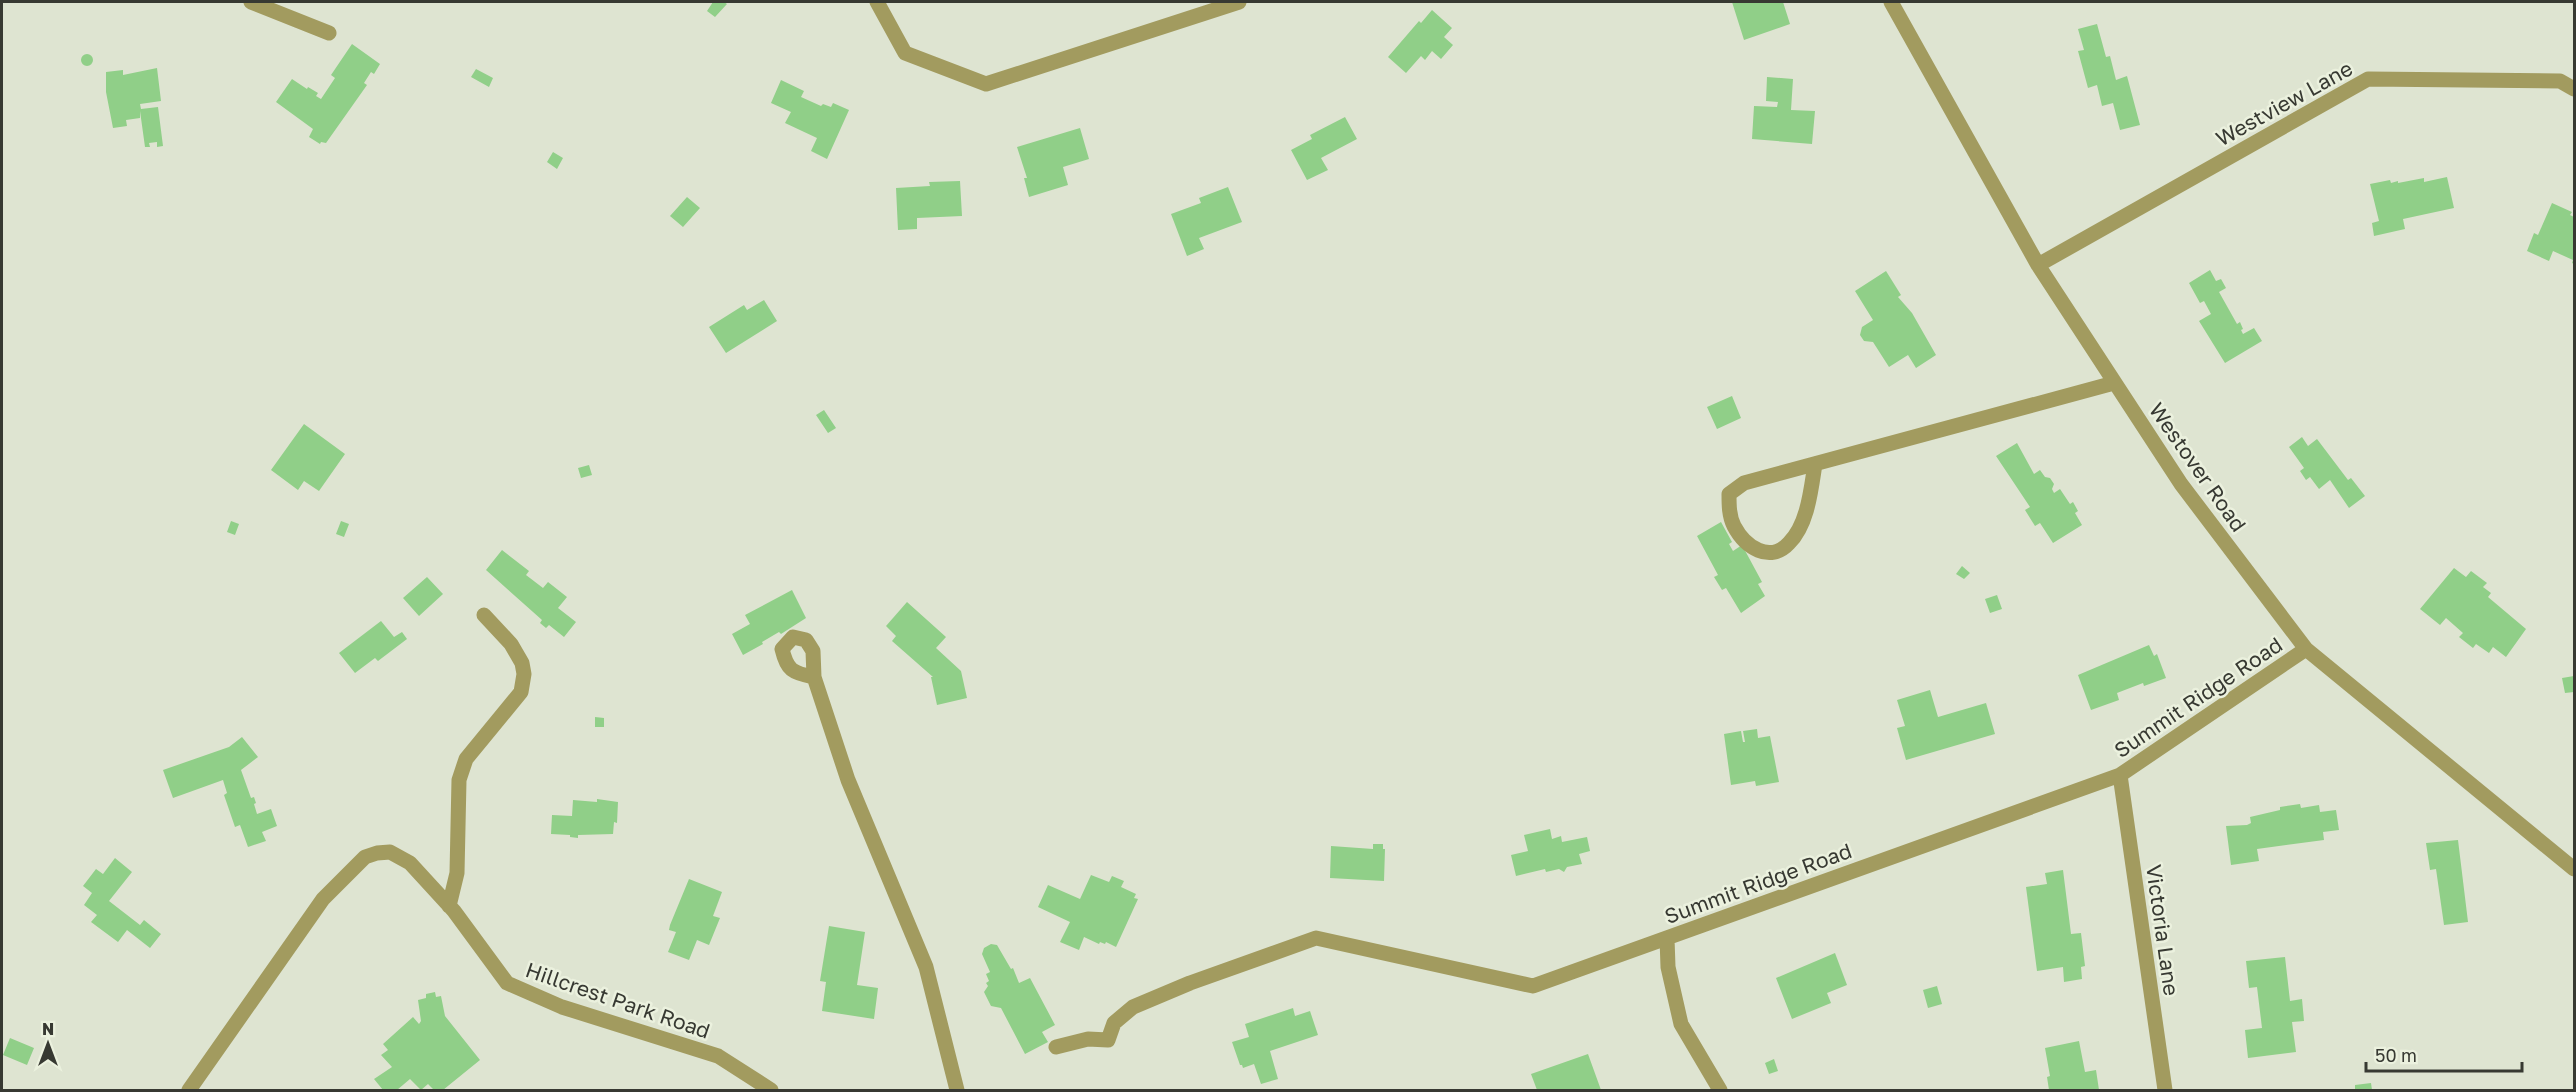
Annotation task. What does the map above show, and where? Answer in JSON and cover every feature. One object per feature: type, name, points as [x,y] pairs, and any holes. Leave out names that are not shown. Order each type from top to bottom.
[{"type":"street","points":[[251,2],[329,33]]},
{"type":"street","points":[[877,2],[905,53],[986,84],[1239,2]]},
{"type":"street","name":"Westover Road","points":[[1892,2],[2038,265],[2181,484],[2306,649],[2574,869]]},
{"type":"street","name":"Westview Lane","points":[[2038,265],[2368,79],[2560,81],[2574,89]]},
{"type":"street","points":[[1815,464],[1800,527],[1790,543],[1778,552],[1765,553],[1749,546],[1734,526],[1729,509],[1729,494],[1744,483],[2114,383]]},
{"type":"street","points":[[449,906],[458,873],[459,780],[466,759],[521,692],[524,674],[522,663],[511,644],[483,615]]},
{"type":"street","name":"Summit Ridge Road","points":[[1056,1047],[1088,1039],[1108,1040],[1114,1023],[1133,1007],[1190,983],[1316,938],[1533,986],[2120,775],[2306,649]]},
{"type":"street","points":[[814,677],[848,780],[926,967],[957,1090]]},
{"type":"street","name":"Victoria Lane","points":[[2120,775],[2165,1090]]},
{"type":"street","name":"Hillcrest Park Road","points":[[189,1090],[323,899],[365,857],[390,852],[410,863],[449,906],[507,983],[562,1007],[718,1056],[771,1090]]},
{"type":"street","points":[[1667,938],[1668,967],[1681,1024],[1720,1090]]},
{"type":"building","points":[[713,2],[727,4],[715,17],[707,11]]},
{"type":"building","points":[[1732,2],[1783,2],[1790,24],[1744,40]]},
{"type":"building","points":[[1432,10],[1452,28],[1444,37],[1453,45],[1441,59],[1432,51],[1425,60],[1421,56],[1406,73],[1388,57],[1419,21],[1421,23]]},
{"type":"building","points":[[2097,24],[2106,57],[2110,56],[2116,80],[2127,76],[2140,125],[2120,130],[2113,103],[2102,106],[2097,85],[2088,88],[2078,51],[2084,50],[2078,29]]},
{"type":"building","points":[[352,44],[380,64],[374,74],[371,72],[364,83],[367,85],[326,143],[321,142],[320,144],[309,137],[313,129],[276,102],[292,79],[318,93],[316,96],[321,99],[335,78],[331,75]]},
{"type":"building","points":[[89,54],[93,60],[89,66],[85,66],[81,58]]},
{"type":"building","points":[[157,68],[161,101],[140,104],[141,109],[158,107],[163,146],[157,147],[157,142],[149,143],[150,147],[145,147],[140,111],[140,118],[126,120],[127,126],[113,128],[106,92],[106,72],[123,70],[123,75]]},
{"type":"building","points":[[476,69],[493,78],[489,87],[471,77]]},
{"type":"building","points":[[1767,77],[1793,79],[1791,110],[1815,111],[1812,144],[1752,139],[1754,106],[1777,107],[1778,102],[1766,101]]},
{"type":"building","points":[[781,80],[804,91],[801,97],[821,106],[823,104],[831,107],[833,103],[849,110],[827,159],[811,151],[817,138],[785,123],[791,112],[771,103]]},
{"type":"building","points":[[1345,117],[1357,139],[1321,158],[1328,170],[1307,180],[1291,150],[1312,139],[1310,135]]},
{"type":"building","points":[[1080,128],[1089,159],[1063,167],[1068,185],[1029,197],[1024,178],[1027,178],[1017,147]]},
{"type":"building","points":[[553,152],[563,158],[557,169],[547,162]]},
{"type":"building","points":[[2447,177],[2454,208],[2403,219],[2405,229],[2374,236],[2372,223],[2379,221],[2370,184],[2390,180],[2391,183],[2398,181],[2398,183],[2424,178],[2424,182]]},
{"type":"building","points":[[960,181],[962,216],[917,218],[917,229],[898,230],[896,188],[930,186],[929,182]]},
{"type":"building","points":[[1228,187],[1242,222],[1199,238],[1204,249],[1187,256],[1171,214],[1201,203],[1199,198]]},
{"type":"building","points":[[687,197],[700,208],[683,227],[670,216]]},
{"type":"building","points":[[2552,203],[2572,212],[2570,215],[2574,217],[2574,264],[2573,260],[2553,251],[2549,261],[2527,251],[2534,233],[2538,235]]},
{"type":"building","points":[[2210,270],[2216,281],[2221,279],[2226,288],[2219,292],[2237,324],[2240,322],[2243,334],[2254,328],[2262,341],[2225,363],[2199,321],[2211,314],[2204,301],[2200,303],[2189,283]]},
{"type":"building","points":[[1886,271],[1901,295],[1898,297],[1912,313],[1936,355],[1916,368],[1908,355],[1889,367],[1873,342],[1864,341],[1860,335],[1862,327],[1873,320],[1855,291]]},
{"type":"building","points":[[764,300],[777,321],[726,353],[709,327],[744,305],[747,310]]},
{"type":"building","points":[[1732,396],[1741,418],[1717,429],[1707,407]]},
{"type":"building","points":[[824,410],[836,428],[828,433],[816,415]]},
{"type":"building","points":[[304,424],[345,454],[319,491],[304,481],[298,490],[271,470]]},
{"type":"building","points":[[2302,437],[2308,446],[2317,439],[2348,480],[2351,478],[2365,496],[2349,508],[2330,480],[2319,489],[2310,477],[2306,480],[2300,471],[2304,468],[2289,447]]},
{"type":"building","points":[[2017,443],[2034,474],[2040,470],[2045,477],[2050,478],[2054,484],[2052,489],[2054,493],[2060,489],[2070,504],[2073,502],[2078,511],[2075,513],[2082,525],[2053,543],[2040,523],[2035,526],[2025,510],[2030,507],[1996,456]]},
{"type":"building","points":[[589,465],[592,475],[581,478],[578,468]]},
{"type":"building","points":[[231,521],[239,524],[235,535],[227,532]]},
{"type":"building","points":[[341,521],[349,524],[344,537],[336,534]]},
{"type":"building","points":[[1721,522],[1732,542],[1729,544],[1733,551],[1742,545],[1762,582],[1758,584],[1765,596],[1741,613],[1726,588],[1722,590],[1714,577],[1718,575],[1697,536]]},
{"type":"building","points":[[502,550],[529,571],[526,575],[543,588],[548,582],[567,597],[558,608],[576,622],[564,637],[549,625],[546,628],[540,623],[542,620],[486,570]]},
{"type":"building","points":[[1962,566],[1970,573],[1964,579],[1956,574]]},
{"type":"building","points":[[2454,568],[2466,577],[2471,571],[2487,583],[2483,587],[2491,593],[2488,597],[2526,629],[2506,657],[2493,647],[2489,653],[2476,644],[2473,648],[2459,637],[2463,633],[2446,618],[2440,625],[2420,609]]},
{"type":"building","points":[[427,577],[443,594],[419,616],[403,598]]},
{"type":"building","points":[[792,590],[806,618],[743,655],[732,634],[750,624],[745,615]]},
{"type":"building","points":[[1997,595],[2002,609],[1990,613],[1985,599]]},
{"type":"building","points":[[907,602],[946,637],[936,648],[961,671],[967,698],[937,705],[931,677],[933,677],[892,641],[896,636],[886,626]]},
{"type":"building","points":[[381,621],[394,637],[402,632],[407,639],[378,661],[375,658],[355,673],[339,653]]},
{"type":"building","points":[[2149,645],[2154,656],[2157,654],[2166,678],[2144,686],[2143,683],[2117,693],[2119,700],[2091,710],[2078,675]]},
{"type":"building","points":[[2574,676],[2574,692],[2565,693],[2562,678]]},
{"type":"building","points":[[1930,690],[1938,717],[1986,703],[1995,734],[1906,760],[1897,728],[1905,726],[1897,700]]},
{"type":"building","points":[[595,717],[604,718],[604,727],[595,727]]},
{"type":"building","points":[[1757,729],[1758,738],[1770,736],[1779,782],[1756,786],[1755,781],[1731,785],[1724,734],[1741,731],[1743,742],[1745,742],[1743,731]]},
{"type":"building","points":[[242,737],[258,757],[241,770],[251,798],[254,797],[257,814],[271,809],[277,826],[262,832],[266,841],[248,847],[240,825],[235,827],[224,795],[227,793],[223,780],[173,798],[163,770],[229,747]]},
{"type":"building","points":[[597,799],[618,802],[617,823],[614,822],[613,834],[578,835],[578,838],[551,834],[552,815],[572,816],[573,800],[597,802]]},
{"type":"building","points":[[2300,804],[2301,808],[2319,805],[2320,812],[2336,810],[2339,830],[2323,832],[2324,840],[2257,849],[2259,861],[2231,865],[2226,826],[2247,825],[2251,823],[2250,817],[2280,810],[2280,807]]},
{"type":"building","points":[[1550,829],[1552,839],[1561,836],[1562,842],[1587,837],[1590,851],[1579,854],[1582,864],[1567,867],[1564,872],[1559,869],[1546,872],[1545,869],[1516,876],[1511,855],[1528,851],[1524,835]]},
{"type":"building","points":[[2458,840],[2468,922],[2444,925],[2436,869],[2430,870],[2426,843]]},
{"type":"building","points":[[1373,844],[1383,844],[1383,849],[1385,849],[1384,881],[1330,878],[1331,846],[1373,849]]},
{"type":"building","points":[[115,858],[132,872],[109,901],[140,925],[144,920],[161,934],[150,948],[127,930],[118,942],[91,922],[97,915],[84,905],[92,893],[83,886],[96,869],[103,874]]},
{"type":"building","points":[[2063,870],[2071,934],[2081,933],[2085,966],[2081,967],[2082,979],[2064,982],[2063,967],[2037,971],[2026,887],[2047,884],[2045,873]]},
{"type":"building","points":[[1091,875],[1109,882],[1112,876],[1124,881],[1121,887],[1136,894],[1134,898],[1138,899],[1116,947],[1106,942],[1099,944],[1084,937],[1079,950],[1060,942],[1070,922],[1038,907],[1048,885],[1080,899]]},
{"type":"building","points":[[689,879],[722,892],[713,916],[720,918],[709,945],[697,940],[689,960],[668,952],[676,932],[669,930],[670,925]]},
{"type":"building","points":[[829,926],[865,932],[857,985],[878,988],[874,1019],[822,1011],[826,982],[820,981]]},
{"type":"building","points":[[991,944],[997,945],[1011,969],[1013,968],[1019,983],[1030,978],[1055,1025],[1042,1032],[1048,1042],[1025,1054],[1001,1008],[991,1006],[984,992],[988,986],[986,983],[989,981],[986,974],[990,972],[982,954],[984,948]]},
{"type":"building","points":[[1835,953],[1847,985],[1827,993],[1831,1003],[1792,1019],[1776,978]]},
{"type":"building","points":[[2285,957],[2290,1001],[2302,999],[2304,1021],[2292,1022],[2296,1052],[2248,1058],[2245,1030],[2262,1028],[2257,987],[2249,988],[2246,961]]},
{"type":"building","points":[[1937,986],[1942,1004],[1928,1008],[1923,990]]},
{"type":"building","points":[[435,992],[436,997],[441,996],[445,1016],[480,1060],[443,1090],[434,1090],[428,1084],[421,1090],[410,1079],[397,1090],[383,1090],[374,1079],[392,1067],[381,1055],[388,1050],[383,1044],[413,1017],[419,1024],[421,1021],[418,1000],[426,998],[426,994]]},
{"type":"building","points":[[1293,1008],[1295,1016],[1310,1011],[1318,1035],[1270,1051],[1278,1079],[1261,1084],[1254,1064],[1243,1068],[1240,1065],[1232,1042],[1249,1037],[1245,1024]]},
{"type":"building","points":[[10,1038],[34,1048],[27,1065],[3,1055]]},
{"type":"building","points":[[2079,1041],[2085,1072],[2096,1070],[2099,1090],[2049,1090],[2047,1077],[2050,1076],[2045,1048]]},
{"type":"building","points":[[1588,1054],[1601,1090],[1537,1090],[1531,1074]]},
{"type":"building","points":[[1774,1059],[1778,1071],[1769,1074],[1765,1063]]},
{"type":"building","points":[[2371,1083],[2372,1090],[2355,1090],[2355,1085]]}]
